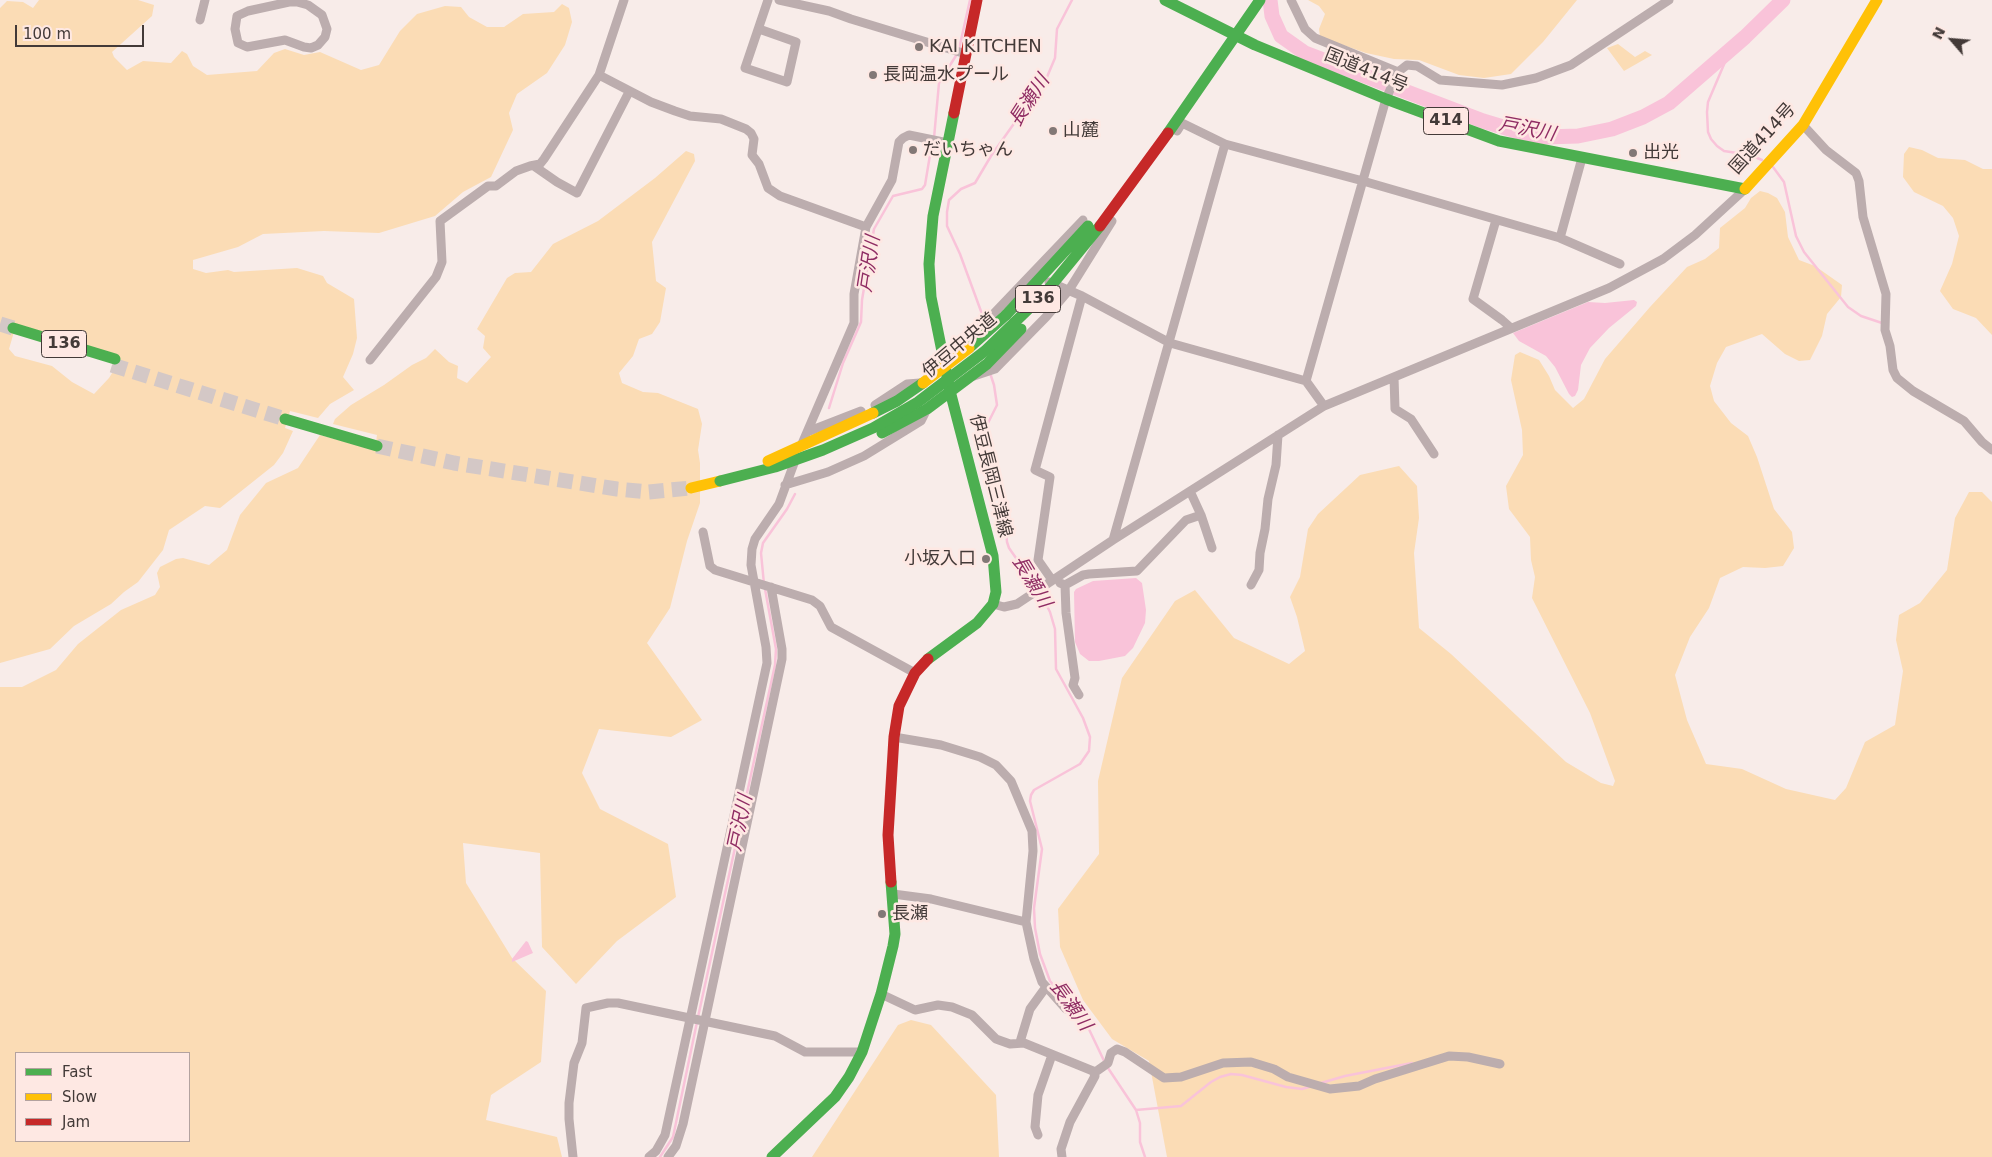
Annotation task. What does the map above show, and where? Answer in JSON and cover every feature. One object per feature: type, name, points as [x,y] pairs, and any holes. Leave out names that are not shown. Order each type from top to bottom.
[{"type":"main road","name":"伊豆長岡三津線","points":[[977,0],[933,216],[929,264],[932,297],[947,366],[950,391],[993,556],[996,581],[993,604]]},
{"type":"main road","name":"国道414号","points":[[1166,0],[1185,4],[1255,45],[1499,141],[1744,190],[1803,125],[1877,0]]},
{"type":"main road","name":"伊豆中央道","points":[[691,486],[774,463],[837,440],[897,409],[940,380],[982,347],[1024,307],[1071,254],[1104,212],[1136,170],[1252,0]]},
{"type":"main road","name":"伊豆中央道","points":[[720,479],[732,479],[775,468],[846,441],[900,414],[970,364],[1000,338],[1046,292],[1099,227],[1160,144],[1260,0]]},
{"type":"main road","points":[[751,469],[897,401],[947,366],[1006,315],[1085,229],[1104,212]]},
{"type":"main road","points":[[732,479],[751,480],[782,473],[822,460],[882,433],[927,408],[988,364],[1058,288],[1099,227]]},
{"type":"main road","name":"136","points":[[12,331],[114,362]]},
{"type":"main road","points":[[286,417],[378,444]]},
{"type":"main road","points":[[772,1157],[835,1097],[849,1077],[862,1052],[880,994],[893,946],[893,894],[888,835],[894,737],[899,706],[914,673],[930,657],[977,623],[993,604]]},
{"type":"street","points":[[200,20],[205,0]]},
{"type":"street","points":[[370,360],[436,277],[442,262],[440,221],[490,185],[496,186],[522,168],[540,164],[544,160],[599,75],[624,0]]},
{"type":"street","points":[[759,29],[796,42],[787,82],[745,68],[768,0]]},
{"type":"street","points":[[779,0],[829,11],[867,25],[966,54]]},
{"type":"street","points":[[1291,0],[1305,29],[1315,38],[1396,75]]},
{"type":"street","points":[[1306,381],[1388,96],[1396,75],[1407,64],[1416,66],[1440,80],[1502,85],[1536,78],[1571,66],[1669,0]]},
{"type":"street","points":[[289,1],[308,6],[322,15],[327,29],[325,37],[318,45],[311,48],[304,47],[285,40],[247,47],[238,42],[235,29],[237,16],[248,11],[289,1]]},
{"type":"street","points":[[599,75],[651,102],[690,116],[721,119],[746,129],[754,139],[752,155],[760,164],[768,188],[780,196],[866,227]]},
{"type":"street","points":[[534,166],[557,182],[578,193],[629,92]]},
{"type":"street","points":[[972,376],[995,369],[1046,317],[1069,290],[1113,219],[1182,124],[1225,144],[1363,181],[1560,238],[1620,264]]},
{"type":"street","points":[[1803,125],[1826,150],[1856,173],[1859,181],[1863,217],[1886,294],[1885,330],[1896,378],[1913,391],[1964,421],[1982,442],[1992,450]]},
{"type":"street","points":[[668,1157],[676,1146],[681,1131],[698,1020],[767,663],[752,549],[755,540],[779,504],[785,485],[854,323],[854,294],[866,227],[889,188],[898,148],[903,138],[909,136],[948,142]]},
{"type":"street","points":[[1113,540],[1225,144]]},
{"type":"street","points":[[1560,238],[1582,158]]},
{"type":"street","points":[[993,604],[1009,607],[1032,594],[1190,490],[1324,406],[1609,288],[1663,258],[1695,235],[1744,190]]},
{"type":"street","points":[[969,348],[978,330],[1083,220]]},
{"type":"street","points":[[1496,220],[1474,299],[1510,328]]},
{"type":"street","points":[[1033,274],[1082,296],[1170,343],[1306,381],[1324,406]]},
{"type":"street","points":[[1065,586],[1053,579],[1038,560],[1050,477],[1035,470],[1082,296]]},
{"type":"street","points":[[1394,377],[1395,409],[1411,418],[1434,454]]},
{"type":"street","points":[[807,432],[873,406],[906,384],[923,383]]},
{"type":"street","points":[[785,485],[828,472],[864,456],[921,421],[927,408]]},
{"type":"street","points":[[1251,585],[1259,570],[1268,499],[1276,465],[1278,435]]},
{"type":"street","points":[[1190,490],[1212,548]]},
{"type":"street","points":[[1065,586],[1089,574],[1137,571],[1186,520],[1201,515]]},
{"type":"street","points":[[703,532],[710,566],[715,570],[812,600],[820,606],[831,627],[914,673]]},
{"type":"street","points":[[1065,586],[1066,613],[1075,678],[1073,685],[1079,695]]},
{"type":"street","points":[[649,1157],[656,1151],[666,1134],[698,1020],[782,659],[782,649],[770,587]]},
{"type":"street","points":[[894,737],[941,745],[980,757],[996,765],[1011,781],[1032,830],[1033,851],[1026,922],[1034,959],[1042,982],[1066,1009]]},
{"type":"street","points":[[893,894],[931,898],[1026,922]]},
{"type":"street","points":[[1020,1042],[1030,1009],[1046,987]]},
{"type":"street","points":[[880,994],[915,1010],[938,1005],[952,1006],[972,1015],[996,1039],[1010,1044],[1020,1042],[1094,1073]]},
{"type":"street","points":[[573,1157],[569,1103],[574,1063],[582,1043],[586,1008],[608,1003],[618,1003],[775,1036],[805,1052],[862,1052]]},
{"type":"street","points":[[1094,1073],[1106,1065],[1113,1050],[1120,1049],[1159,1074],[1172,1078],[1191,1074],[1223,1063],[1251,1062],[1274,1069],[1288,1077],[1330,1088],[1359,1086],[1375,1079],[1449,1056],[1468,1057],[1500,1064]]},
{"type":"street","points":[[1038,1135],[1035,1127],[1038,1095],[1052,1055]]},
{"type":"street","points":[[1062,1157],[1062,1149],[1070,1122],[1095,1076],[1094,1073]]},
{"type":"shaded area","points":[[39,0],[138,0],[154,5],[152,16],[112,52],[114,57],[127,70],[143,61],[171,63],[182,51],[187,54],[193,66],[207,75],[257,71],[274,53],[285,49],[304,55],[320,52],[361,70],[379,65],[400,31],[417,14],[445,6],[461,7],[469,17],[487,27],[504,27],[523,14],[554,12],[562,4],[569,8],[572,22],[565,45],[547,73],[517,94],[509,113],[513,130],[491,177],[463,192],[435,216],[379,233],[324,231],[263,234],[238,247],[193,260],[193,269],[206,273],[228,270],[234,272],[297,268],[323,276],[327,283],[354,299],[357,338],[353,354],[343,377],[354,390],[330,404],[318,418],[290,411],[285,428],[293,431],[283,453],[274,465],[220,508],[205,506],[169,530],[163,550],[138,582],[111,604],[74,626],[50,649],[0,663],[0,8],[7,1],[23,2],[33,8]],"holes":[[[16,325],[121,359],[109,378],[94,394],[72,382],[52,366],[15,356],[9,349]]]},
{"type":"shaded area","points":[[1308,0],[1577,0],[1543,42],[1511,74],[1484,78],[1459,75],[1419,60],[1394,59],[1366,53],[1320,37],[1319,29],[1325,14],[1319,6]]},
{"type":"shaded area","points":[[1618,44],[1635,57],[1645,51],[1652,55],[1624,71],[1607,48]]},
{"type":"shaded area","points":[[1909,147],[1922,150],[1938,158],[1965,160],[1983,169],[1992,169],[1992,335],[1976,318],[1953,309],[1940,291],[1952,264],[1959,236],[1953,218],[1943,206],[1914,192],[1903,177],[1904,154]]},
{"type":"shaded area","points":[[686,151],[694,154],[695,161],[652,242],[656,281],[666,288],[660,322],[652,334],[639,339],[633,356],[619,373],[622,383],[643,392],[658,393],[698,409],[702,424],[698,450],[700,463],[700,503],[687,541],[670,608],[647,643],[702,720],[671,737],[599,729],[582,773],[600,809],[668,844],[676,897],[617,941],[576,984],[542,947],[540,853],[463,843],[466,883],[512,958],[546,991],[541,1062],[491,1095],[486,1120],[557,1137],[562,1157],[0,1157],[0,687],[22,687],[56,670],[78,644],[121,610],[155,595],[160,587],[157,573],[160,567],[176,559],[183,558],[209,565],[227,550],[240,515],[266,483],[298,468],[320,435],[375,450],[377,435],[333,424],[335,419],[351,405],[412,365],[426,358],[435,349],[449,362],[458,366],[457,378],[467,383],[491,357],[483,348],[485,336],[477,329],[507,278],[515,273],[531,272],[553,244],[598,221],[655,178]]},
{"type":"shaded area","points":[[1760,191],[1777,198],[1785,212],[1788,237],[1799,260],[1815,266],[1842,285],[1841,297],[1827,314],[1822,336],[1810,360],[1799,361],[1785,354],[1762,334],[1726,347],[1717,363],[1710,386],[1714,401],[1731,423],[1748,436],[1774,509],[1792,532],[1794,548],[1783,566],[1765,568],[1743,567],[1720,578],[1709,608],[1690,637],[1675,675],[1687,720],[1706,764],[1742,769],[1786,789],[1835,800],[1846,788],[1865,742],[1895,725],[1903,671],[1896,640],[1899,615],[1920,603],[1947,570],[1955,518],[1969,492],[1982,492],[1992,502],[1992,1157],[1167,1157],[1149,1061],[1112,1039],[1083,1000],[1060,947],[1058,909],[1099,854],[1098,781],[1122,678],[1175,601],[1195,590],[1234,638],[1289,664],[1305,651],[1290,597],[1300,577],[1308,529],[1318,514],[1360,475],[1399,466],[1417,486],[1419,518],[1414,553],[1419,628],[1451,654],[1566,762],[1601,783],[1613,786],[1615,781],[1590,713],[1532,598],[1535,577],[1531,560],[1530,537],[1509,509],[1506,486],[1523,455],[1522,430],[1511,380],[1515,355],[1520,352],[1539,360],[1555,390],[1573,408],[1584,399],[1605,359],[1687,267],[1705,259],[1719,248],[1720,228],[1745,208],[1751,198]]},
{"type":"shaded area","points":[[1634,300],[1637,302],[1636,306],[1609,328],[1590,348],[1581,365],[1578,390],[1575,396],[1572,397],[1555,367],[1546,356],[1519,341],[1513,333],[1588,302],[1605,303]]},
{"type":"shaded area","points":[[1136,578],[1142,583],[1146,610],[1145,623],[1133,648],[1125,656],[1089,661],[1080,654],[1075,642],[1074,592],[1076,589],[1093,581]]},
{"type":"shaded area","points":[[526,941],[533,953],[512,962],[512,959]]},
{"type":"shaded area","points":[[911,1020],[931,1025],[996,1095],[999,1157],[812,1157],[898,1025]]},
{"type":"waterway","name":"戸沢川","points":[[959,49],[970,0]]},
{"type":"waterway","name":"長瀬川","points":[[987,317],[982,314],[960,254],[947,226],[949,200],[961,189],[975,183],[991,156],[1047,77],[1055,58],[1057,29],[1072,0]]},
{"type":"waterway","name":"戸沢川","points":[[1270,0],[1272,16],[1281,36],[1305,53],[1483,121],[1523,133],[1545,137],[1578,136],[1612,129],[1643,117],[1669,103],[1745,37],[1783,0]]},
{"type":"waterway","points":[[1726,53],[1725,62],[1708,102],[1708,132],[1711,139],[1724,151],[1750,155],[1762,160]]},
{"type":"waterway","name":"戸沢川","points":[[934,138],[939,83],[957,54]]},
{"type":"waterway","name":"戸沢川","points":[[829,408],[843,363],[861,322],[862,300],[874,229],[893,196],[922,189],[925,185],[932,143]]},
{"type":"waterway","points":[[1773,167],[1784,182],[1796,236],[1804,252],[1848,307],[1861,316],[1882,323]]},
{"type":"waterway","name":"長瀬川","points":[[990,373],[997,405],[987,425],[982,446],[999,474],[1002,486],[1007,542],[1009,548],[1041,594],[1050,612],[1055,629],[1056,669],[1083,718],[1090,737],[1089,751],[1080,764],[1034,790],[1031,795],[1030,801],[1042,849],[1034,908],[1035,928],[1040,954],[1050,981],[1087,1025],[1106,1065],[1136,1110],[1140,1123],[1140,1142],[1145,1157]]},
{"type":"waterway","name":"戸沢川","points":[[764,584],[761,553],[763,543],[787,509],[795,494]]},
{"type":"waterway","name":"戸沢川","points":[[698,1017],[775,665],[776,649],[765,589]]},
{"type":"waterway","name":"戸沢川","points":[[660,1157],[673,1137],[697,1022]]},
{"type":"waterway","points":[[1321,1083],[1345,1076],[1412,1063]]},
{"type":"waterway","points":[[1136,1110],[1181,1106],[1211,1082],[1231,1074],[1242,1075],[1286,1087],[1302,1089],[1309,1087]]},
{"type":"tunnel","points":[[0,324],[13,328]]},
{"type":"tunnel","points":[[112,365],[285,419]]},
{"type":"tunnel","points":[[377,446],[454,463],[617,489],[648,492],[691,488]]},
{"type":"traffic: fast","points":[[1165,0],[1255,45],[1386,99],[1499,141],[1745,189]]},
{"type":"traffic: fast","points":[[1168,133],[1260,0]]},
{"type":"traffic: fast","points":[[928,659],[977,623],[993,604],[996,592],[993,556],[950,391],[931,297],[929,264],[933,216],[954,113]]},
{"type":"traffic: fast","points":[[1006,315],[1088,226]]},
{"type":"traffic: fast","points":[[720,481],[775,467],[823,450],[873,428],[918,402],[985,351],[1046,292],[1100,226]]},
{"type":"traffic: fast","points":[[969,348],[1006,315]]},
{"type":"traffic: fast","points":[[13,328],[115,359]]},
{"type":"traffic: fast","points":[[987,364],[1021,329]]},
{"type":"traffic: fast","points":[[927,409],[987,364]]},
{"type":"traffic: fast","points":[[873,413],[897,401],[923,383]]},
{"type":"traffic: fast","points":[[882,433],[927,409]]},
{"type":"traffic: fast","points":[[285,419],[377,446]]},
{"type":"traffic: fast","points":[[772,1157],[835,1097],[849,1077],[862,1052],[881,994],[893,946],[895,934],[891,882]]},
{"type":"traffic: slow","points":[[1745,189],[1803,125],[1877,0]]},
{"type":"traffic: slow","points":[[923,383],[969,348]]},
{"type":"traffic: slow","points":[[768,461],[873,413]]},
{"type":"traffic: slow","points":[[691,488],[720,481]]},
{"type":"traffic: jam","points":[[954,113],[977,0]]},
{"type":"traffic: jam","points":[[1100,226],[1168,133]]},
{"type":"traffic: jam","points":[[891,882],[888,835],[894,737],[899,706],[915,673],[928,659]]},
{"type":"place","name":"KAI KITCHEN","points":[[919,47]]},
{"type":"place","name":"長岡温水プール","points":[[873,75]]},
{"type":"place","name":"山麓","points":[[1053,131]]},
{"type":"place","name":"だいちゃん","points":[[913,150]]},
{"type":"place","name":"出光","points":[[1633,153]]},
{"type":"place","name":"小坂入口","points":[[986,559]]},
{"type":"place","name":"長瀬","points":[[882,914]]}]
